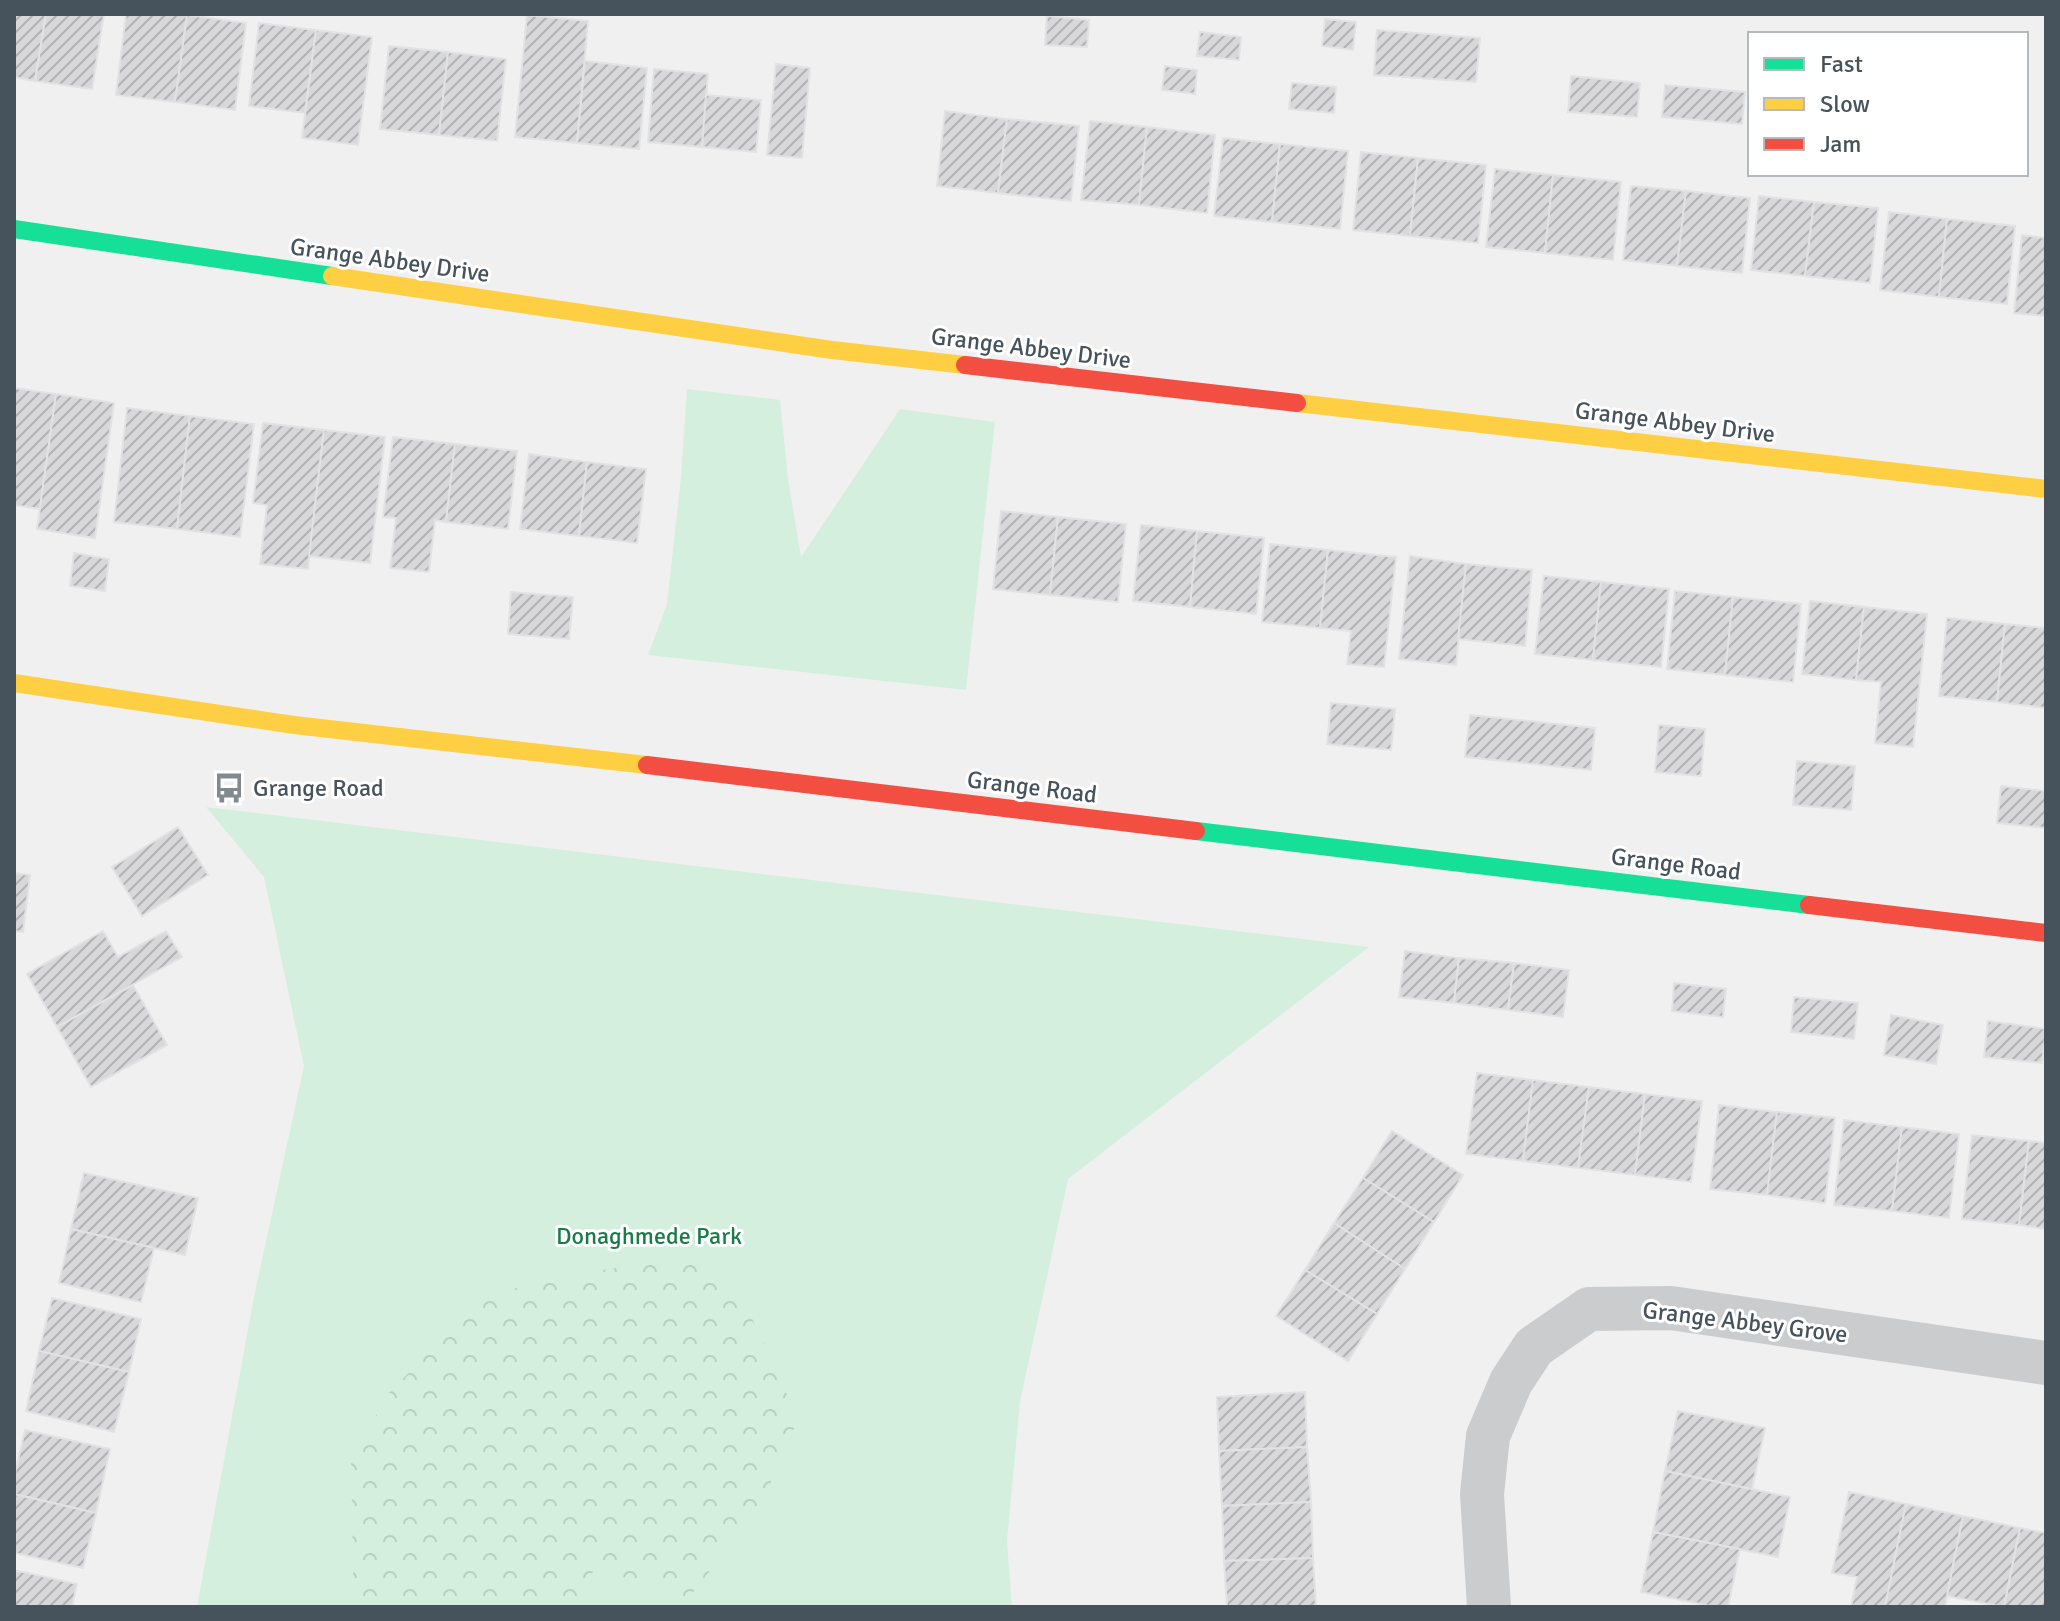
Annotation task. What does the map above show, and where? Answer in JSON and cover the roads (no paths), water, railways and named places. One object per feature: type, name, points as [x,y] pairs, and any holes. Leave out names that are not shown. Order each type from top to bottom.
[{"type":"street","name":"Grange Abbey Drive","points":[[14,229],[832,350],[2046,489]]},
{"type":"street","name":"Grange Road","points":[[14,683],[174,710],[324,727],[382,737],[598,758],[2046,933]]},
{"type":"street","name":"Grange Abbey Grove","points":[[1489,1607],[1482,1494],[1488,1436],[1511,1382],[1534,1347],[1589,1309],[1671,1308],[2046,1363]]},
{"type":"place","name":"Grange Road","points":[[229,788]]},
{"type":"park label","name":"Donaghmede Park","points":[[649,1236]]}]
